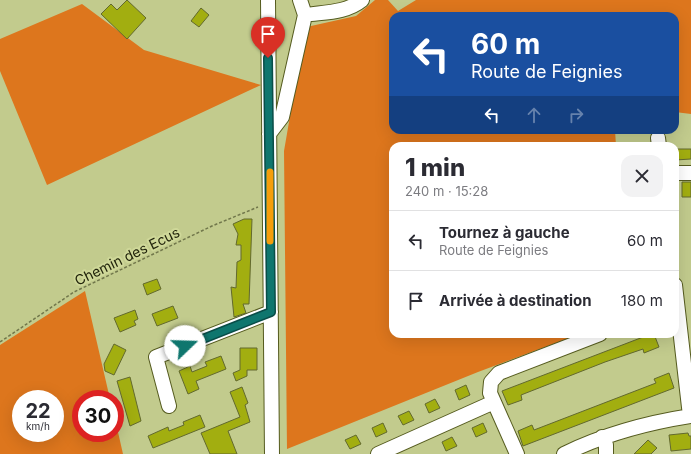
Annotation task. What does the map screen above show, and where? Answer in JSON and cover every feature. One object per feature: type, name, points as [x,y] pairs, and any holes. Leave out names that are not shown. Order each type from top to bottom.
[{"type":"street","points":[[268,0],[272,454]]},
{"type":"street","points":[[269,134],[282,117],[305,15],[300,0]]},
{"type":"street","points":[[305,15],[344,10],[355,6],[362,0]]},
{"type":"street","points":[[679,173],[691,173]]},
{"type":"street","points":[[169,406],[156,357],[271,312]]},
{"type":"street","points":[[564,454],[602,437],[631,427],[691,416],[686,338],[679,315]]},
{"type":"street","points":[[517,454],[490,393],[491,382],[498,373],[590,338]]},
{"type":"street","points":[[378,454],[494,402]]},
{"type":"street","points":[[602,437],[606,445],[606,454]]},
{"type":"path","name":"Chemin des Ecus","points":[[0,342],[74,292],[256,207],[270,208]]},
{"type":"shaded area","points":[[375,0],[388,0],[398,11],[416,0],[691,0],[691,114],[679,112],[679,12],[389,12],[389,134],[615,134],[616,142],[389,142],[389,338],[569,338],[478,372],[287,449],[284,151],[294,93],[302,28],[356,16]]},
{"type":"shaded area","points":[[82,4],[144,50],[261,85],[47,185],[0,71],[0,39]]},
{"type":"shaded area","points":[[85,291],[108,390],[72,390],[72,442],[120,442],[123,454],[0,454],[0,345]]},
{"type":"building","points":[[127,0],[146,18],[127,39],[101,14],[111,4],[117,10]]},
{"type":"building","points":[[201,8],[209,15],[199,27],[191,21]]},
{"type":"building","points":[[679,149],[691,149],[691,159],[679,160]]},
{"type":"building","points":[[682,182],[691,182],[691,197],[682,197]]},
{"type":"building","points":[[244,219],[252,219],[249,304],[243,304],[246,313],[234,317],[231,287],[236,288],[237,262],[241,260],[241,245],[236,245],[238,234],[233,224]]},
{"type":"building","points":[[157,279],[161,289],[147,295],[143,284]]},
{"type":"building","points":[[173,306],[178,318],[157,326],[152,314]]},
{"type":"building","points":[[135,310],[138,319],[134,321],[136,325],[120,332],[114,318]]},
{"type":"building","points":[[641,338],[656,338],[659,347],[644,353],[643,349],[605,362],[521,395],[522,400],[508,405],[502,391]]},
{"type":"building","points":[[114,344],[126,350],[114,375],[105,371],[104,364]]},
{"type":"building","points":[[240,348],[257,348],[257,370],[247,370],[247,376],[236,381],[233,373],[240,370]]},
{"type":"building","points":[[221,356],[226,369],[196,381],[199,389],[188,394],[179,371],[190,366],[192,372],[207,366],[205,362]]},
{"type":"building","points":[[669,373],[674,388],[523,446],[518,431],[532,425],[534,430],[656,383],[654,379]]},
{"type":"building","points":[[130,377],[141,421],[130,426],[124,405],[124,390],[120,390],[117,381]]},
{"type":"building","points":[[466,385],[470,395],[459,400],[455,390]]},
{"type":"building","points":[[242,387],[248,403],[245,405],[250,422],[228,431],[237,454],[210,454],[201,433],[240,417],[230,392]]},
{"type":"building","points":[[435,399],[440,408],[429,413],[425,404]]},
{"type":"building","points":[[409,411],[414,420],[403,425],[398,416]]},
{"type":"building","points":[[200,415],[205,427],[153,448],[148,436],[168,427],[169,431],[184,425],[183,422]]},
{"type":"building","points":[[383,423],[387,432],[376,437],[372,428]]},
{"type":"building","points":[[483,423],[487,432],[476,437],[472,428]]},
{"type":"building","points":[[688,433],[689,436],[691,436],[691,449],[671,451],[669,435]]},
{"type":"building","points":[[356,435],[361,444],[350,449],[345,440]]},
{"type":"building","points":[[452,437],[457,446],[446,451],[442,442]]},
{"type":"building","points":[[648,440],[657,448],[651,454],[634,454]]},
{"type":"slow traffic","points":[[270,172],[270,241]]},
{"type":"route","points":[[185,346],[271,312],[268,58]]}]
